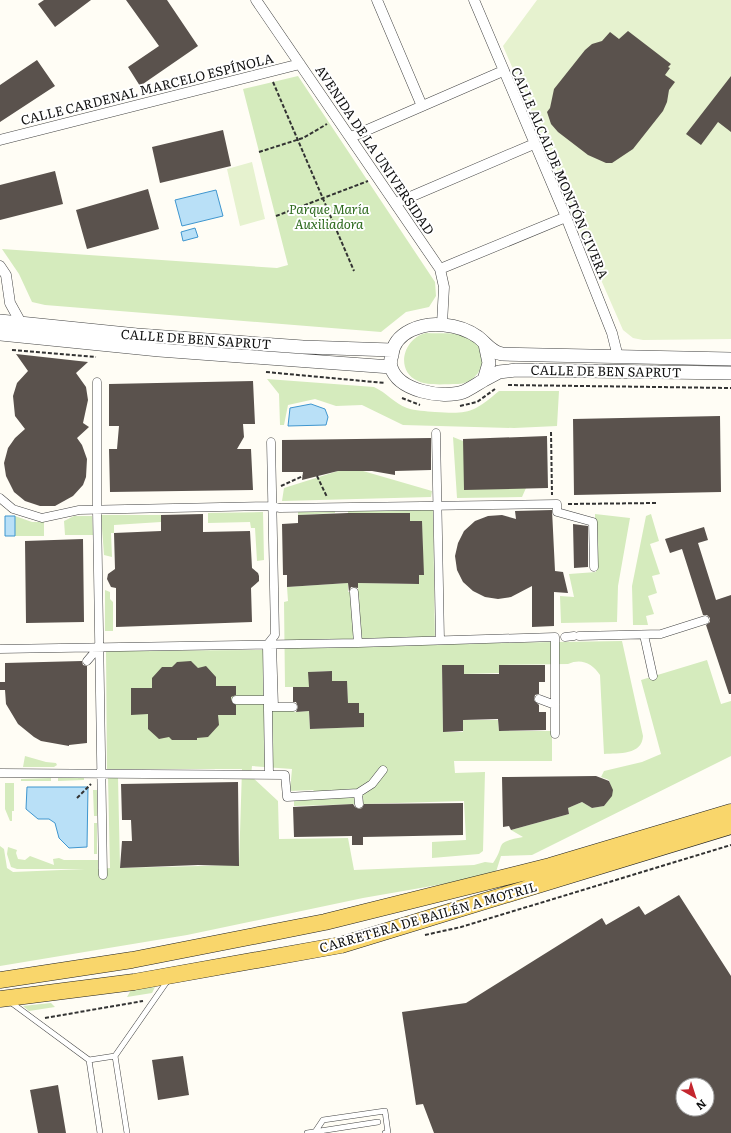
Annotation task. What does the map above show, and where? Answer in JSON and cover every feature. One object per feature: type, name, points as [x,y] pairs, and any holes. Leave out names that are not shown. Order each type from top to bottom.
[{"type":"main road","name":"CARRETERA DE BAILÉN A MOTRIL","points":[[0,980],[132,960],[325,922],[550,866],[731,812]]},
{"type":"main road","name":"CARRETERA DE BAILÉN A MOTRIL","points":[[2,999],[170,976],[340,945],[731,826]]},
{"type":"street","name":"AVENIDA DE LA UNIVERSIDAD","points":[[256,0],[440,269],[444,287],[442,324]]},
{"type":"street","points":[[377,0],[422,106]]},
{"type":"street","name":"CALLE ALCALDE MONTÓN CIVERA","points":[[474,0],[566,217],[612,333],[618,357]]},
{"type":"street","name":"CALLE CARDENAL MARCELO ESPÍNOLA","points":[[0,140],[300,64]]},
{"type":"street","points":[[351,137],[503,71]]},
{"type":"street","points":[[396,203],[534,144]]},
{"type":"street","points":[[440,269],[566,217]]},
{"type":"street","points":[[0,266],[6,275],[10,303],[21,324]]},
{"type":"street","name":"CALLE DE BEN SAPRUT","points":[[0,321],[137,335],[287,346],[392,350]]},
{"type":"street","points":[[442,324],[468,332],[485,344],[488,363],[484,380],[462,392],[421,392],[400,381],[391,367],[392,350],[396,340],[411,330],[442,324]]},
{"type":"street","name":"CALLE DE BEN SAPRUT","points":[[0,334],[159,350],[391,367]]},
{"type":"street","name":"CALLE DE BEN SAPRUT","points":[[485,344],[494,352],[502,354],[731,359]]},
{"type":"street","name":"CALLE DE BEN SAPRUT","points":[[484,380],[499,372],[516,370],[731,373]]},
{"type":"street","points":[[97,382],[97,510],[103,875]]},
{"type":"street","points":[[436,433],[440,640]]},
{"type":"street","points":[[269,774],[267,700],[270,645],[275,635],[271,506],[271,442]]},
{"type":"street","points":[[0,498],[13,509],[42,518],[79,510],[271,506],[280,508],[555,504],[557,512],[593,522],[594,567]]},
{"type":"street","points":[[354,592],[358,644]]},
{"type":"street","points":[[565,637],[661,634],[705,620]]},
{"type":"street","points":[[644,635],[653,676]]},
{"type":"street","points":[[0,650],[99,647],[358,644],[555,637],[555,734]]},
{"type":"street","points":[[270,645],[274,707],[292,707]]},
{"type":"street","points":[[87,661],[99,647]]},
{"type":"street","points":[[236,700],[267,700]]},
{"type":"street","points":[[539,700],[555,705]]},
{"type":"street","points":[[0,773],[285,775],[287,797],[358,793],[372,784],[383,770]]},
{"type":"street","points":[[358,793],[359,804]]},
{"type":"lane","points":[[127,1133],[115,1056],[170,976]]},
{"type":"lane","points":[[2,999],[89,1060],[115,1056]]},
{"type":"lane","points":[[89,1060],[100,1133]]},
{"type":"lane","points":[[316,1132],[323,1120],[384,1111],[388,1133],[385,1133]]},
{"type":"lane","points":[[307,1133],[378,1122]]},
{"type":"path","points":[[273,82],[354,271]]},
{"type":"path","points":[[259,152],[297,140],[337,118]]},
{"type":"path","points":[[276,216],[378,177]]},
{"type":"path","points":[[551,432],[555,504],[657,503]]},
{"type":"path","points":[[271,490],[303,476]]},
{"type":"path","points":[[317,476],[332,507]]},
{"type":"path","points":[[77,798],[88,787]]},
{"type":"path","points":[[461,927],[731,845]]},
{"type":"path","points":[[40,1019],[139,1002]]},
{"type":"green space","points":[[537,0],[731,0],[731,339],[643,340],[633,338],[623,330],[584,241],[558,173],[503,46]]},
{"type":"green space","name":"Parque María Auxiliadora","points":[[298,76],[435,282],[436,296],[429,307],[406,312],[381,332],[45,305],[32,302],[19,274],[2,249],[277,268],[288,265],[243,89]]},
{"type":"green space","points":[[252,162],[265,219],[240,226],[227,169]]},
{"type":"green space","points":[[426,333],[463,335],[474,340],[480,346],[483,360],[481,368],[472,380],[457,384],[427,384],[418,381],[411,376],[406,370],[404,362],[407,347],[418,336]]},
{"type":"green space","points":[[267,379],[374,387],[407,408],[413,410],[446,413],[463,412],[476,408],[499,391],[559,391],[557,426],[514,428],[403,425],[362,405],[336,406],[315,399],[288,405],[284,425],[280,425],[279,394]]},
{"type":"green space","points":[[453,437],[463,441],[526,488],[522,497],[457,498]]},
{"type":"green space","points":[[338,471],[363,471],[432,491],[431,497],[282,501],[284,488]]},
{"type":"green space","points":[[433,507],[435,644],[622,641],[643,736],[642,742],[639,747],[629,752],[604,754],[600,675],[593,667],[586,663],[573,662],[568,664],[499,665],[499,673],[464,674],[463,665],[442,665],[443,732],[463,732],[463,720],[498,720],[499,731],[552,731],[552,761],[454,761],[455,773],[485,772],[483,851],[479,854],[432,858],[432,842],[466,840],[464,801],[294,806],[294,801],[319,798],[313,790],[290,791],[292,769],[252,766],[251,776],[278,801],[279,839],[348,838],[354,870],[474,865],[485,862],[493,863],[504,843],[523,837],[511,830],[569,814],[568,808],[582,802],[592,808],[604,806],[610,797],[611,788],[609,780],[601,777],[604,771],[642,762],[661,754],[641,680],[707,660],[721,704],[731,701],[731,756],[532,855],[501,856],[495,875],[363,898],[187,935],[0,966],[0,846],[4,849],[7,868],[13,872],[85,869],[17,869],[11,867],[7,854],[8,847],[17,850],[16,853],[18,859],[25,860],[30,856],[54,865],[53,859],[59,858],[64,860],[98,860],[98,869],[110,868],[108,777],[118,777],[120,868],[239,865],[242,769],[107,769],[106,651],[263,650],[264,707],[293,707],[294,712],[309,711],[310,729],[364,727],[364,713],[359,713],[359,703],[348,703],[347,682],[332,681],[332,671],[309,672],[309,687],[285,687],[284,602],[288,601],[287,587],[348,583],[348,592],[358,591],[358,583],[419,584],[419,575],[423,575],[422,521],[410,521],[410,514],[348,513],[348,510],[335,510],[335,513],[298,515],[298,510]]},
{"type":"green space","points":[[263,512],[264,560],[257,561],[255,528],[251,528],[250,522],[208,523],[208,513]]},
{"type":"green space","points":[[595,514],[630,518],[618,586],[617,622],[561,623],[560,596],[574,597],[569,574],[596,572]]},
{"type":"green space","points":[[651,514],[659,541],[650,544],[660,574],[652,576],[657,593],[648,596],[654,614],[646,616],[648,625],[633,625],[632,586],[646,516]]},
{"type":"green space","points":[[101,515],[161,515],[161,522],[114,525],[114,533],[111,533],[112,557],[104,555]]},
{"type":"green space","points":[[15,516],[32,522],[44,522],[44,536],[15,536]]},
{"type":"green space","points":[[74,516],[92,516],[93,535],[65,535],[64,521]]},
{"type":"green space","points":[[105,590],[110,592],[110,599],[113,602],[113,631],[105,631]]},
{"type":"green space","points":[[25,756],[46,762],[56,763],[57,765],[54,767],[23,767]]},
{"type":"green space","points":[[84,777],[84,780],[58,781],[58,778]]},
{"type":"green space","points":[[51,778],[51,781],[21,781],[21,779]]},
{"type":"green space","points":[[5,783],[14,783],[14,811],[12,811],[12,821],[10,821],[5,809]]},
{"type":"green space","points":[[93,790],[97,790],[97,816],[94,816]]},
{"type":"green space","points":[[94,823],[97,823],[97,854],[94,854]]},
{"type":"green space","points":[[155,987],[152,993],[127,997],[131,990]]},
{"type":"green space","points":[[51,1003],[55,1007],[29,1011],[23,1006]]},
{"type":"water","points":[[216,190],[223,216],[182,226],[175,200]]},
{"type":"water","points":[[195,228],[198,237],[183,241],[181,232]]},
{"type":"water","points":[[311,404],[325,409],[328,417],[326,425],[288,426],[290,408]]},
{"type":"water","points":[[5,516],[15,516],[15,536],[5,536]]},
{"type":"water","points":[[27,787],[88,787],[87,847],[69,848],[59,838],[55,823],[49,819],[38,819],[26,809]]},
{"type":"building","points":[[44,0],[91,0],[55,27],[38,4]]},
{"type":"building","points":[[126,0],[167,0],[198,46],[140,86],[128,67],[159,46]]},
{"type":"building","points":[[628,31],[671,64],[665,75],[675,82],[669,90],[667,102],[663,111],[633,149],[612,163],[606,163],[588,155],[558,132],[551,124],[547,112],[550,108],[554,89],[585,50],[592,44],[602,41],[610,32],[619,39]]},
{"type":"building","points":[[37,60],[55,86],[0,122],[0,85]]},
{"type":"building","points":[[731,76],[731,132],[718,122],[701,145],[686,134]]},
{"type":"building","points":[[223,130],[231,166],[160,183],[152,147]]},
{"type":"building","points":[[55,171],[63,204],[0,220],[0,185]]},
{"type":"building","points":[[148,189],[159,229],[87,249],[76,210]]},
{"type":"building","points":[[16,354],[88,362],[76,373],[86,387],[88,400],[83,423],[89,427],[77,438],[82,445],[87,459],[86,477],[83,485],[73,496],[55,506],[40,506],[25,501],[14,492],[6,476],[4,463],[8,448],[15,438],[25,429],[15,416],[13,396],[17,383],[28,371]]},
{"type":"building","points":[[253,381],[255,424],[243,424],[244,437],[237,449],[251,449],[253,490],[110,492],[109,449],[117,449],[119,426],[109,426],[109,384]]},
{"type":"building","points":[[720,416],[721,492],[574,495],[573,419]]},
{"type":"building","points":[[547,436],[548,488],[464,490],[463,439]]},
{"type":"building","points":[[431,438],[431,470],[395,471],[395,475],[372,471],[338,471],[302,480],[303,472],[282,472],[282,440]]},
{"type":"building","points":[[552,510],[555,571],[563,572],[568,593],[554,592],[554,626],[532,627],[532,586],[511,597],[498,599],[485,597],[473,591],[463,582],[457,570],[455,556],[458,543],[464,531],[475,521],[488,516],[502,515],[516,519],[515,511]]},
{"type":"building","points":[[410,513],[410,521],[422,521],[424,575],[419,575],[419,584],[358,583],[358,588],[351,587],[349,592],[348,583],[287,587],[287,575],[283,575],[282,524],[298,523],[298,515]]},
{"type":"building","points":[[203,514],[203,532],[250,531],[252,568],[258,573],[259,576],[259,581],[251,588],[252,622],[116,627],[116,588],[111,587],[107,579],[108,574],[115,569],[114,533],[161,531],[161,515]]},
{"type":"building","points":[[573,524],[588,526],[588,567],[574,568]]},
{"type":"building","points":[[704,527],[708,540],[698,543],[716,600],[731,595],[731,694],[729,694],[706,625],[710,622],[710,618],[707,615],[703,615],[682,549],[670,553],[665,539]]},
{"type":"building","points":[[83,539],[84,622],[26,623],[25,541]]},
{"type":"building","points":[[82,661],[83,665],[87,666],[87,743],[69,746],[41,741],[18,724],[6,704],[5,690],[0,690],[0,682],[5,682],[5,663]]},
{"type":"building","points":[[191,661],[198,668],[206,666],[216,677],[216,686],[236,686],[236,695],[231,697],[231,700],[236,705],[236,715],[218,715],[219,725],[208,737],[197,738],[197,740],[172,740],[169,737],[159,739],[148,729],[148,714],[131,715],[131,688],[152,688],[152,678],[162,667],[172,667],[177,662]]},
{"type":"building","points":[[442,665],[464,665],[464,674],[499,674],[499,665],[545,665],[545,682],[539,682],[539,694],[535,695],[534,700],[539,705],[539,712],[546,712],[546,730],[499,731],[498,719],[463,720],[463,731],[443,732]]},
{"type":"building","points":[[332,671],[332,681],[347,681],[348,703],[359,703],[359,713],[364,713],[364,727],[310,729],[309,711],[296,712],[298,707],[296,702],[293,702],[293,687],[309,687],[308,672]]},
{"type":"building","points":[[596,776],[609,781],[613,790],[612,796],[604,806],[592,808],[582,802],[568,808],[569,814],[511,830],[509,826],[503,827],[502,777]]},
{"type":"building","points":[[238,782],[239,866],[198,865],[120,868],[122,841],[132,841],[131,820],[122,820],[121,784]]},
{"type":"building","points":[[463,803],[463,835],[363,837],[363,845],[352,845],[352,836],[294,837],[293,807],[353,804],[359,809],[362,808],[364,804]]},
{"type":"building","points":[[679,895],[731,976],[731,1133],[434,1133],[423,1104],[416,1105],[402,1012],[466,1003],[602,918],[606,925],[639,906],[645,915]]},
{"type":"building","points":[[183,1056],[189,1095],[158,1100],[152,1060]]},
{"type":"building","points":[[58,1085],[66,1133],[38,1133],[30,1090]]}]
